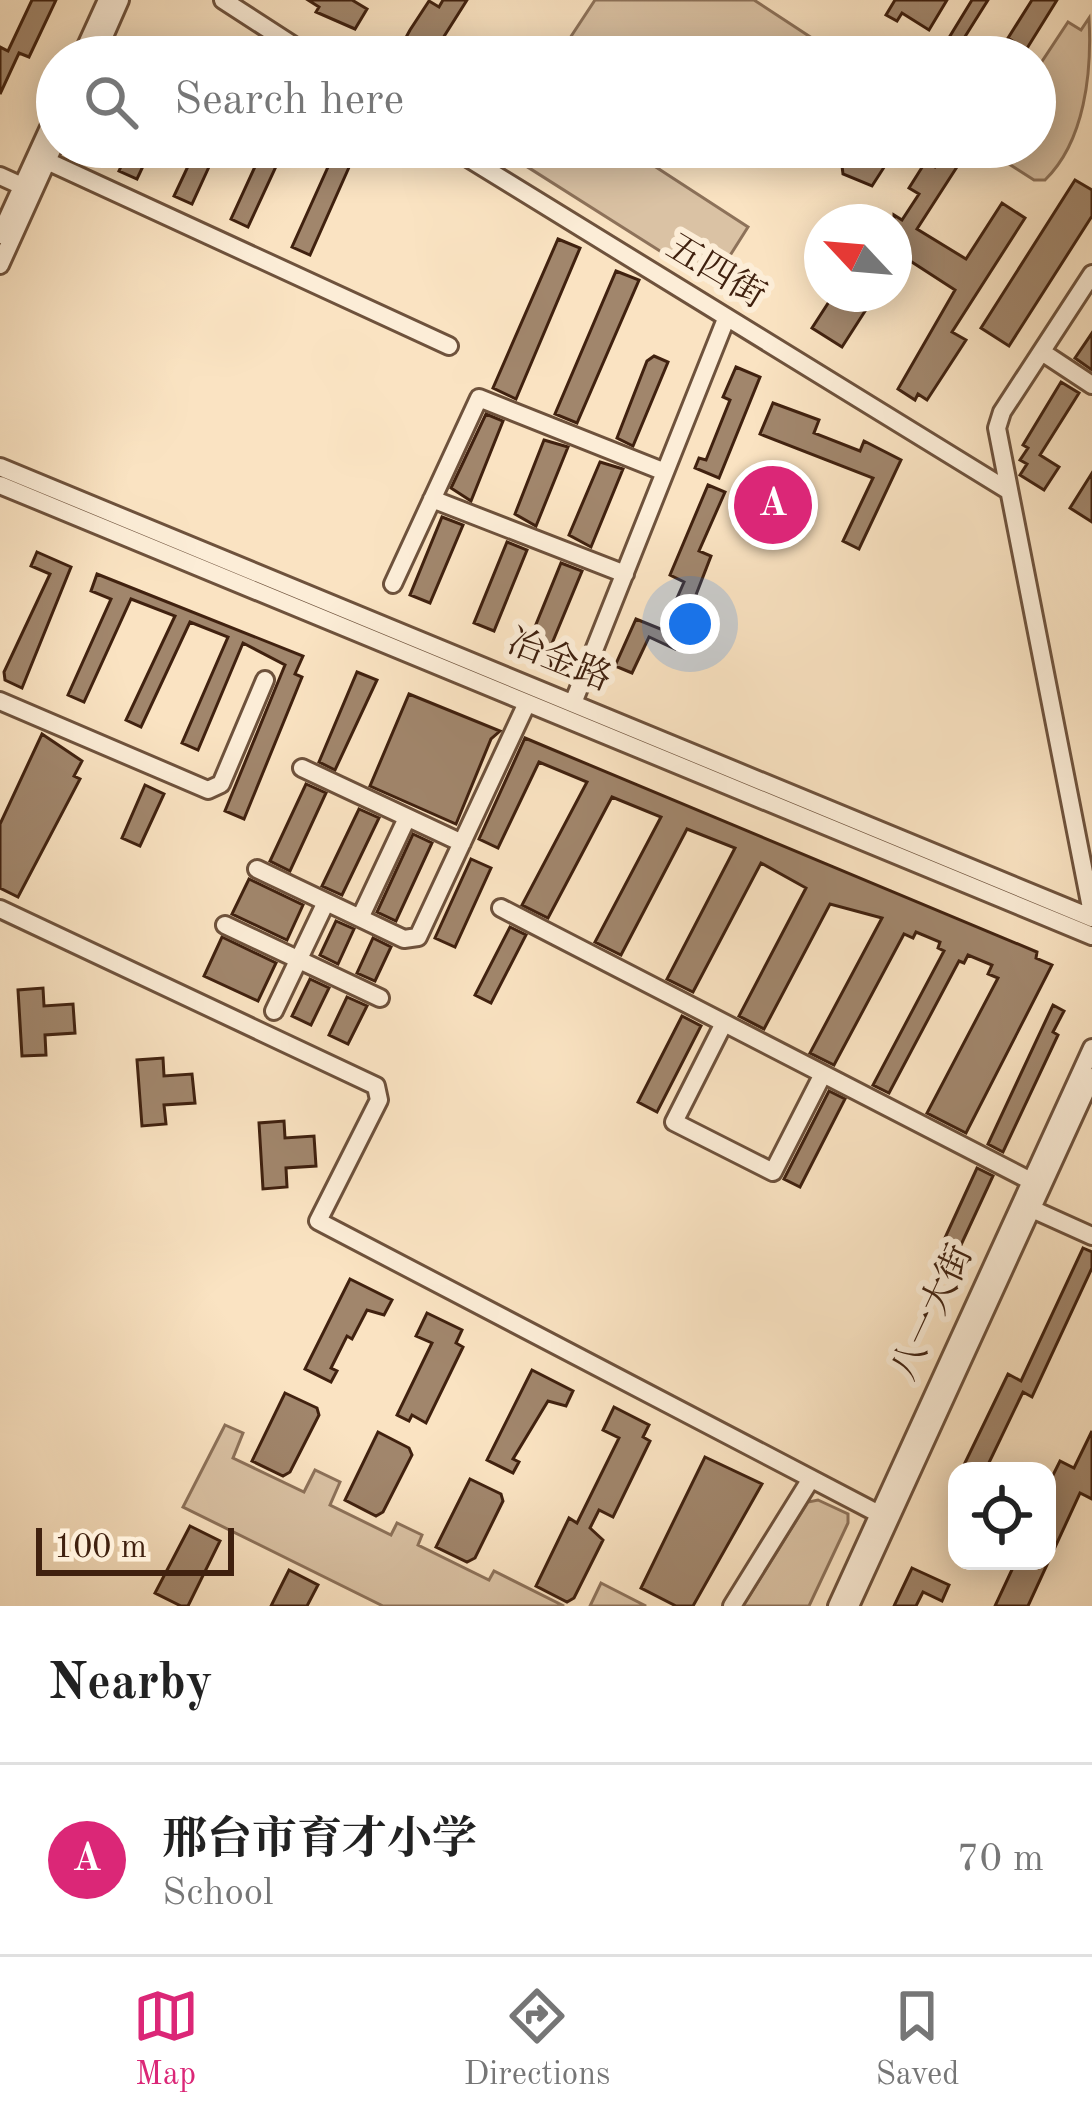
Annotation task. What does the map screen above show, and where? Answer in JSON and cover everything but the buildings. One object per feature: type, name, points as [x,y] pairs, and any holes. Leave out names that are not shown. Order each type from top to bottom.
[{"type":"street","points":[[91,36],[107,0]]},
{"type":"street","points":[[104,36],[120,0]]},
{"type":"street","points":[[223,0],[279,36]]},
{"type":"street","points":[[0,235],[36,156]]},
{"type":"street","points":[[0,265],[44,168]]},
{"type":"street","points":[[62,168],[449,346]]},
{"type":"street","name":"五四街","points":[[484,168],[1009,491]]},
{"type":"street","points":[[0,176],[22,186]]},
{"type":"street","points":[[1092,274],[999,421],[1092,915]]},
{"type":"street","points":[[573,704],[726,319]]},
{"type":"street","points":[[1042,352],[1092,385]]},
{"type":"street","points":[[392,584],[479,398],[665,472]]},
{"type":"street","name":"冶金路","points":[[0,467],[1092,915]]},
{"type":"street","name":"冶金路","points":[[0,485],[1092,936]]},
{"type":"street","points":[[432,499],[625,574]]},
{"type":"street","points":[[0,701],[208,790],[221,784],[265,680]]},
{"type":"street","points":[[257,869],[404,939],[418,937],[527,703]]},
{"type":"street","points":[[302,768],[462,844]]},
{"type":"street","points":[[360,918],[407,818]]},
{"type":"street","points":[[274,1011],[326,902]]},
{"type":"street","points":[[501,908],[1031,1181]]},
{"type":"street","points":[[0,909],[376,1085],[379,1100],[318,1221],[809,1482],[879,1514]]},
{"type":"street","points":[[225,925],[380,998]]},
{"type":"street","points":[[724,1023],[674,1122],[773,1172],[823,1074]]},
{"type":"street","name":"八一大街","points":[[837,1606],[1092,1048]]},
{"type":"street","name":"八一大街","points":[[850,1606],[1092,1077]]},
{"type":"street","points":[[1032,1209],[1092,1236]]},
{"type":"street","points":[[732,1606],[809,1482]]},
{"type":"shaded area","points":[[595,0],[754,0],[809,36],[571,36]]},
{"type":"shaded area","points":[[1089,18],[1083,105],[1069,146],[1056,166],[1056,40],[1068,22],[1081,30]]},
{"type":"shaded area","points":[[529,168],[657,168],[748,227],[712,284]]},
{"type":"shaded area","points":[[1015,168],[1055,168],[1045,180],[1034,180]]},
{"type":"shaded area","points":[[225,1425],[243,1433],[233,1458],[304,1492],[315,1470],[340,1482],[330,1505],[391,1535],[397,1523],[422,1535],[418,1545],[489,1580],[494,1571],[564,1606],[383,1606],[183,1507]]},
{"type":"shaded area","points":[[818,1500],[848,1514],[848,1523],[809,1606],[743,1606],[808,1502]]},
{"type":"shaded area","points":[[601,1583],[646,1606],[590,1606]]},
{"type":"place","name":"邢台市育才小学","points":[[773,505]]}]
